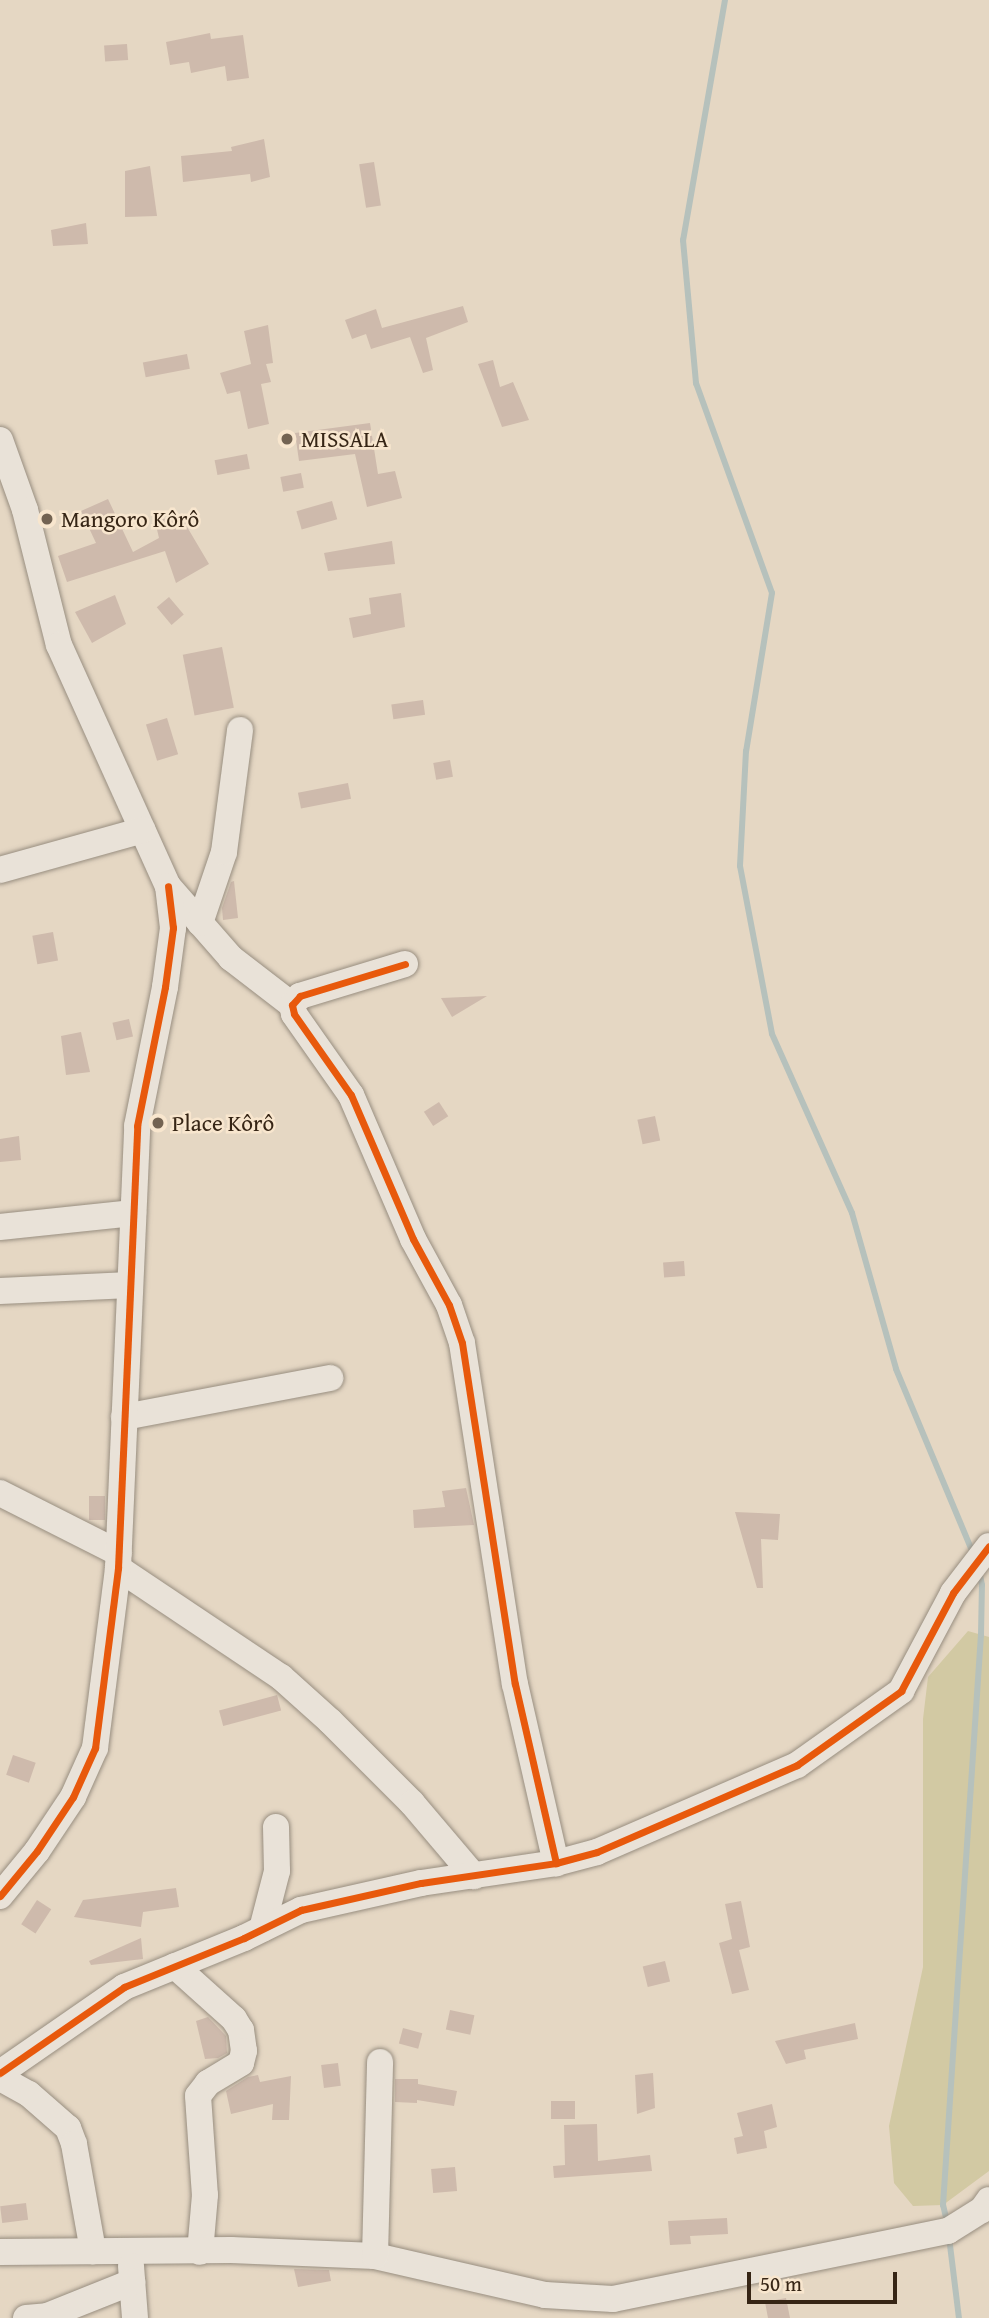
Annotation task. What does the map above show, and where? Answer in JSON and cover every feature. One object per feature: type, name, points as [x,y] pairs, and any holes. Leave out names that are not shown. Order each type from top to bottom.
[{"type":"street","points":[[0,440],[12,512],[59,645],[168,886],[245,971],[292,1005],[294,1014],[351,1095],[413,1240],[449,1305],[462,1343],[513,1672],[555,1863]]},
{"type":"street","points":[[200,923],[224,852],[240,730]]},
{"type":"street","points":[[0,870],[143,830]]},
{"type":"street","points":[[0,1896],[37,1851],[88,1771],[95,1748],[118,1561],[137,1126],[165,987],[173,928],[168,886]]},
{"type":"street","points":[[292,1005],[300,996],[405,964]]},
{"type":"street","points":[[0,1227],[133,1213]]},
{"type":"street","points":[[0,1291],[130,1285]]},
{"type":"street","points":[[124,1417],[330,1378]]},
{"type":"street","points":[[0,1493],[118,1561],[281,1677],[331,1721],[412,1803],[474,1876]]},
{"type":"street","points":[[93,2250],[74,2144],[68,2127],[29,2094],[0,2076],[124,1987],[301,1910],[421,1883],[555,1863],[597,1852],[797,1765],[901,1691],[953,1594],[989,1546]]},
{"type":"street","points":[[262,1929],[277,1871],[276,1828]]},
{"type":"street","points":[[176,1966],[234,2019],[241,2030],[244,2051],[241,2063],[208,2083],[198,2096],[205,2195],[200,2252]]},
{"type":"street","points":[[375,2256],[380,2062]]},
{"type":"street","points":[[0,2252],[231,2250],[375,2256],[545,2295],[613,2299],[948,2231],[987,2206]]},
{"type":"street","points":[[130,2250],[135,2318]]},
{"type":"street","points":[[26,2318],[47,2316],[132,2282]]},
{"type":"shaded area","points":[[968,1631],[989,1637],[989,2171],[943,2205],[913,2206],[894,2183],[889,2126],[923,1967],[923,1719],[928,1677]]},
{"type":"building","points":[[210,33],[211,39],[243,35],[249,78],[227,81],[225,66],[191,73],[189,62],[170,65],[166,42]]},
{"type":"building","points":[[127,44],[128,60],[105,62],[104,46]]},
{"type":"building","points":[[264,139],[270,177],[251,182],[250,174],[183,182],[181,156],[232,151],[231,147]]},
{"type":"building","points":[[374,162],[381,205],[366,208],[359,164]]},
{"type":"building","points":[[150,166],[157,216],[125,217],[125,171]]},
{"type":"building","points":[[86,223],[88,244],[53,246],[51,230]]},
{"type":"building","points":[[463,306],[468,322],[426,338],[433,370],[423,373],[410,337],[371,349],[366,334],[352,339],[345,320],[376,309],[382,328]]},
{"type":"building","points":[[268,325],[273,363],[266,364],[271,382],[261,384],[269,424],[248,429],[240,391],[227,394],[220,373],[251,364],[244,331]]},
{"type":"building","points":[[187,354],[190,369],[146,377],[143,363]]},
{"type":"building","points":[[493,360],[500,387],[513,382],[529,420],[502,427],[478,364]]},
{"type":"building","points":[[370,423],[378,474],[395,471],[402,498],[367,507],[355,454],[299,461],[295,433]]},
{"type":"building","points":[[247,454],[250,469],[217,475],[215,460]]},
{"type":"building","points":[[301,473],[304,488],[283,492],[280,477]]},
{"type":"building","points":[[108,499],[133,552],[159,538],[155,521],[180,515],[209,564],[176,583],[165,551],[67,582],[58,556],[96,543],[81,511]]},
{"type":"building","points":[[332,501],[337,519],[302,529],[296,511]]},
{"type":"building","points":[[392,541],[395,564],[328,571],[324,553]]},
{"type":"building","points":[[401,593],[405,627],[353,638],[349,618],[371,614],[369,598]]},
{"type":"building","points":[[115,595],[126,624],[92,643],[75,612]]},
{"type":"building","points":[[169,597],[184,615],[172,625],[157,607]]},
{"type":"building","points":[[222,647],[234,708],[195,715],[183,655]]},
{"type":"building","points":[[423,700],[425,715],[393,719],[391,704]]},
{"type":"building","points":[[167,718],[178,754],[157,761],[146,724]]},
{"type":"building","points":[[450,760],[453,777],[436,780],[433,763]]},
{"type":"building","points":[[348,783],[351,799],[301,808],[298,793]]},
{"type":"building","points":[[234,881],[238,918],[223,920],[222,908],[231,882]]},
{"type":"building","points":[[53,932],[58,961],[37,964],[32,936]]},
{"type":"building","points":[[487,996],[452,1017],[441,998]]},
{"type":"building","points":[[129,1019],[133,1037],[116,1040],[112,1023]]},
{"type":"building","points":[[81,1032],[90,1072],[66,1075],[61,1036]]},
{"type":"building","points":[[439,1102],[448,1116],[433,1126],[424,1112]]},
{"type":"building","points":[[655,1116],[660,1140],[643,1144],[637,1120]]},
{"type":"building","points":[[19,1136],[21,1160],[0,1162],[0,1139]]},
{"type":"building","points":[[684,1261],[685,1276],[664,1277],[663,1262]]},
{"type":"building","points":[[466,1488],[474,1525],[414,1528],[413,1510],[445,1507],[442,1491]]},
{"type":"building","points":[[89,1496],[105,1496],[105,1520],[89,1520]]},
{"type":"building","points":[[735,1512],[780,1514],[778,1540],[761,1539],[763,1588],[757,1588]]},
{"type":"building","points":[[277,1695],[281,1710],[223,1726],[219,1711]]},
{"type":"building","points":[[13,1755],[36,1763],[29,1783],[6,1775]]},
{"type":"building","points":[[176,1888],[179,1907],[143,1912],[141,1927],[74,1917],[83,1900]]},
{"type":"building","points":[[37,1900],[51,1909],[35,1934],[21,1924]]},
{"type":"building","points":[[741,1901],[750,1947],[739,1950],[749,1990],[732,1994],[719,1943],[732,1939],[725,1904]]},
{"type":"building","points":[[141,1938],[143,1959],[91,1965],[89,1961]]},
{"type":"building","points":[[665,1961],[670,1981],[648,1987],[643,1967]]},
{"type":"building","points":[[450,2010],[474,2015],[470,2035],[446,2030]]},
{"type":"building","points":[[208,2017],[226,2036],[227,2053],[218,2058],[205,2059],[196,2021]]},
{"type":"building","points":[[855,2023],[858,2039],[804,2050],[806,2059],[786,2064],[775,2041]]},
{"type":"building","points":[[403,2028],[422,2033],[418,2049],[399,2043]]},
{"type":"building","points":[[338,2063],[341,2086],[324,2088],[321,2065]]},
{"type":"building","points":[[653,2073],[655,2108],[637,2114],[635,2075]]},
{"type":"building","points":[[258,2075],[260,2082],[291,2076],[289,2120],[272,2120],[273,2104],[231,2114],[226,2091],[248,2077]]},
{"type":"building","points":[[395,2079],[418,2079],[418,2084],[457,2091],[454,2106],[417,2100],[417,2103],[395,2102]]},
{"type":"building","points":[[551,2101],[575,2101],[575,2119],[551,2119]]},
{"type":"building","points":[[772,2104],[777,2127],[764,2131],[767,2148],[737,2154],[734,2138],[743,2136],[737,2113]]},
{"type":"building","points":[[597,2124],[598,2161],[650,2155],[652,2171],[554,2178],[553,2166],[565,2165],[564,2125]]},
{"type":"building","points":[[455,2167],[457,2191],[433,2193],[431,2169]]},
{"type":"building","points":[[26,2203],[28,2220],[2,2223],[0,2206]]},
{"type":"building","points":[[727,2218],[728,2234],[690,2236],[691,2244],[670,2245],[668,2221]]},
{"type":"building","points":[[294,2269],[329,2270],[331,2281],[298,2287]]},
{"type":"building","points":[[786,2298],[790,2318],[768,2318],[765,2302]]},
{"type":"waterway","points":[[725,0],[683,240],[696,383],[772,593],[746,751],[740,866],[772,1034],[852,1213],[896,1369],[973,1553]]},
{"type":"waterway","points":[[947,2222],[943,2205],[981,1635],[982,1585],[979,1570]]},
{"type":"waterway","points":[[949,2237],[959,2318]]},
{"type":"cycle path","points":[[0,1896],[37,1851],[73,1797],[95,1748],[118,1568],[137,1126],[165,987],[173,928],[168,886]]},
{"type":"cycle path","points":[[405,964],[300,996],[292,1005],[294,1014],[351,1095],[413,1239],[449,1305],[462,1343],[515,1684],[556,1863]]},
{"type":"cycle path","points":[[0,2073],[124,1987],[244,1938],[301,1910],[421,1883],[556,1863],[597,1852],[797,1765],[901,1691],[953,1593],[989,1546]]},
{"type":"place","name":"MISSALA","points":[[287,439]]},
{"type":"place","name":"Mangoro Kôrô","points":[[47,519]]},
{"type":"place","name":"Place Kôrô","points":[[158,1123]]}]
